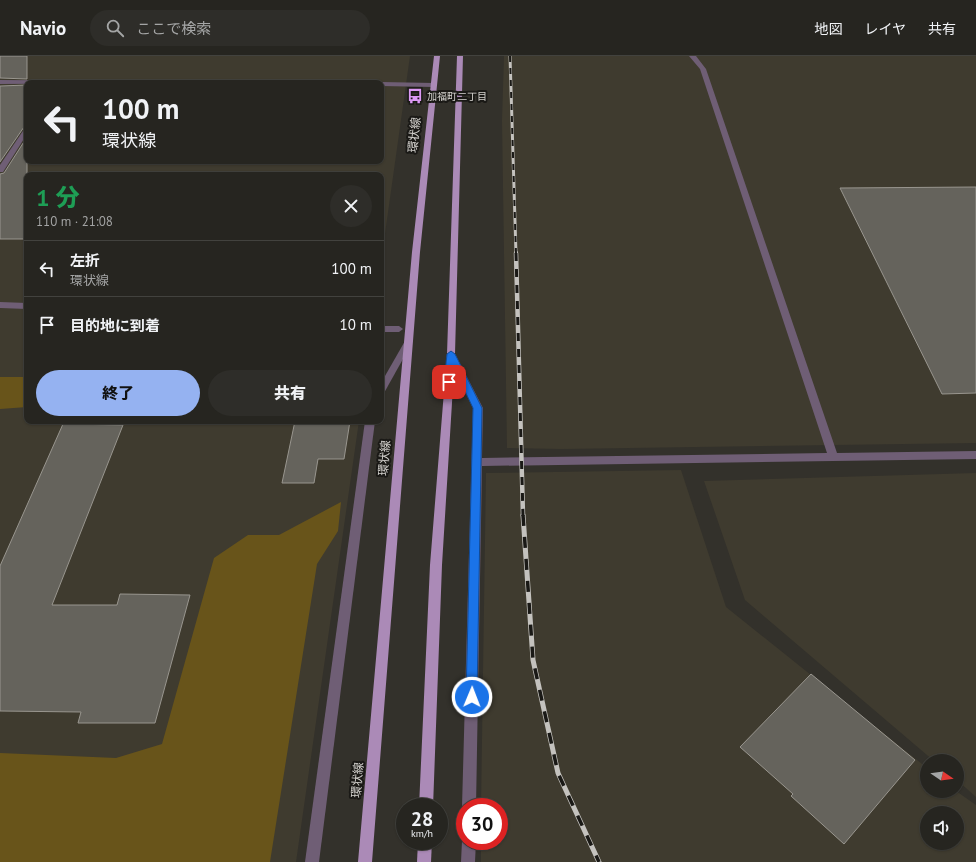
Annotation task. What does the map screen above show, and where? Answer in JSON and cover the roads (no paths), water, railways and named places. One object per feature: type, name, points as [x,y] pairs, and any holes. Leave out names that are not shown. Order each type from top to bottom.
[{"type":"main road","name":"環状線","points":[[365,862],[408,341],[437,56]]},
{"type":"main road","points":[[426,798],[436,565],[451,354],[460,56]]},
{"type":"main road","points":[[424,862],[425,850]]},
{"type":"street","points":[[692,56],[704,70],[833,457]]},
{"type":"street","points":[[0,82],[24,82]]},
{"type":"street","points":[[384,84],[434,84]]},
{"type":"street","points":[[0,170],[24,134]]},
{"type":"street","points":[[0,305],[24,306]]},
{"type":"street","points":[[384,329],[399,329]]},
{"type":"street","points":[[384,385],[408,341]]},
{"type":"street","points":[[451,354],[478,408],[470,798]]},
{"type":"street","points":[[312,862],[370,424]]},
{"type":"street","points":[[476,462],[976,455]]},
{"type":"street","points":[[468,862],[469,850]]},
{"type":"railway","points":[[510,56],[516,254]]},
{"type":"railway","points":[[516,253],[523,516]]},
{"type":"railway","points":[[523,515],[533,660],[558,773],[599,862]]},
{"type":"place","name":"加福町二丁目","points":[[415,96]]}]
